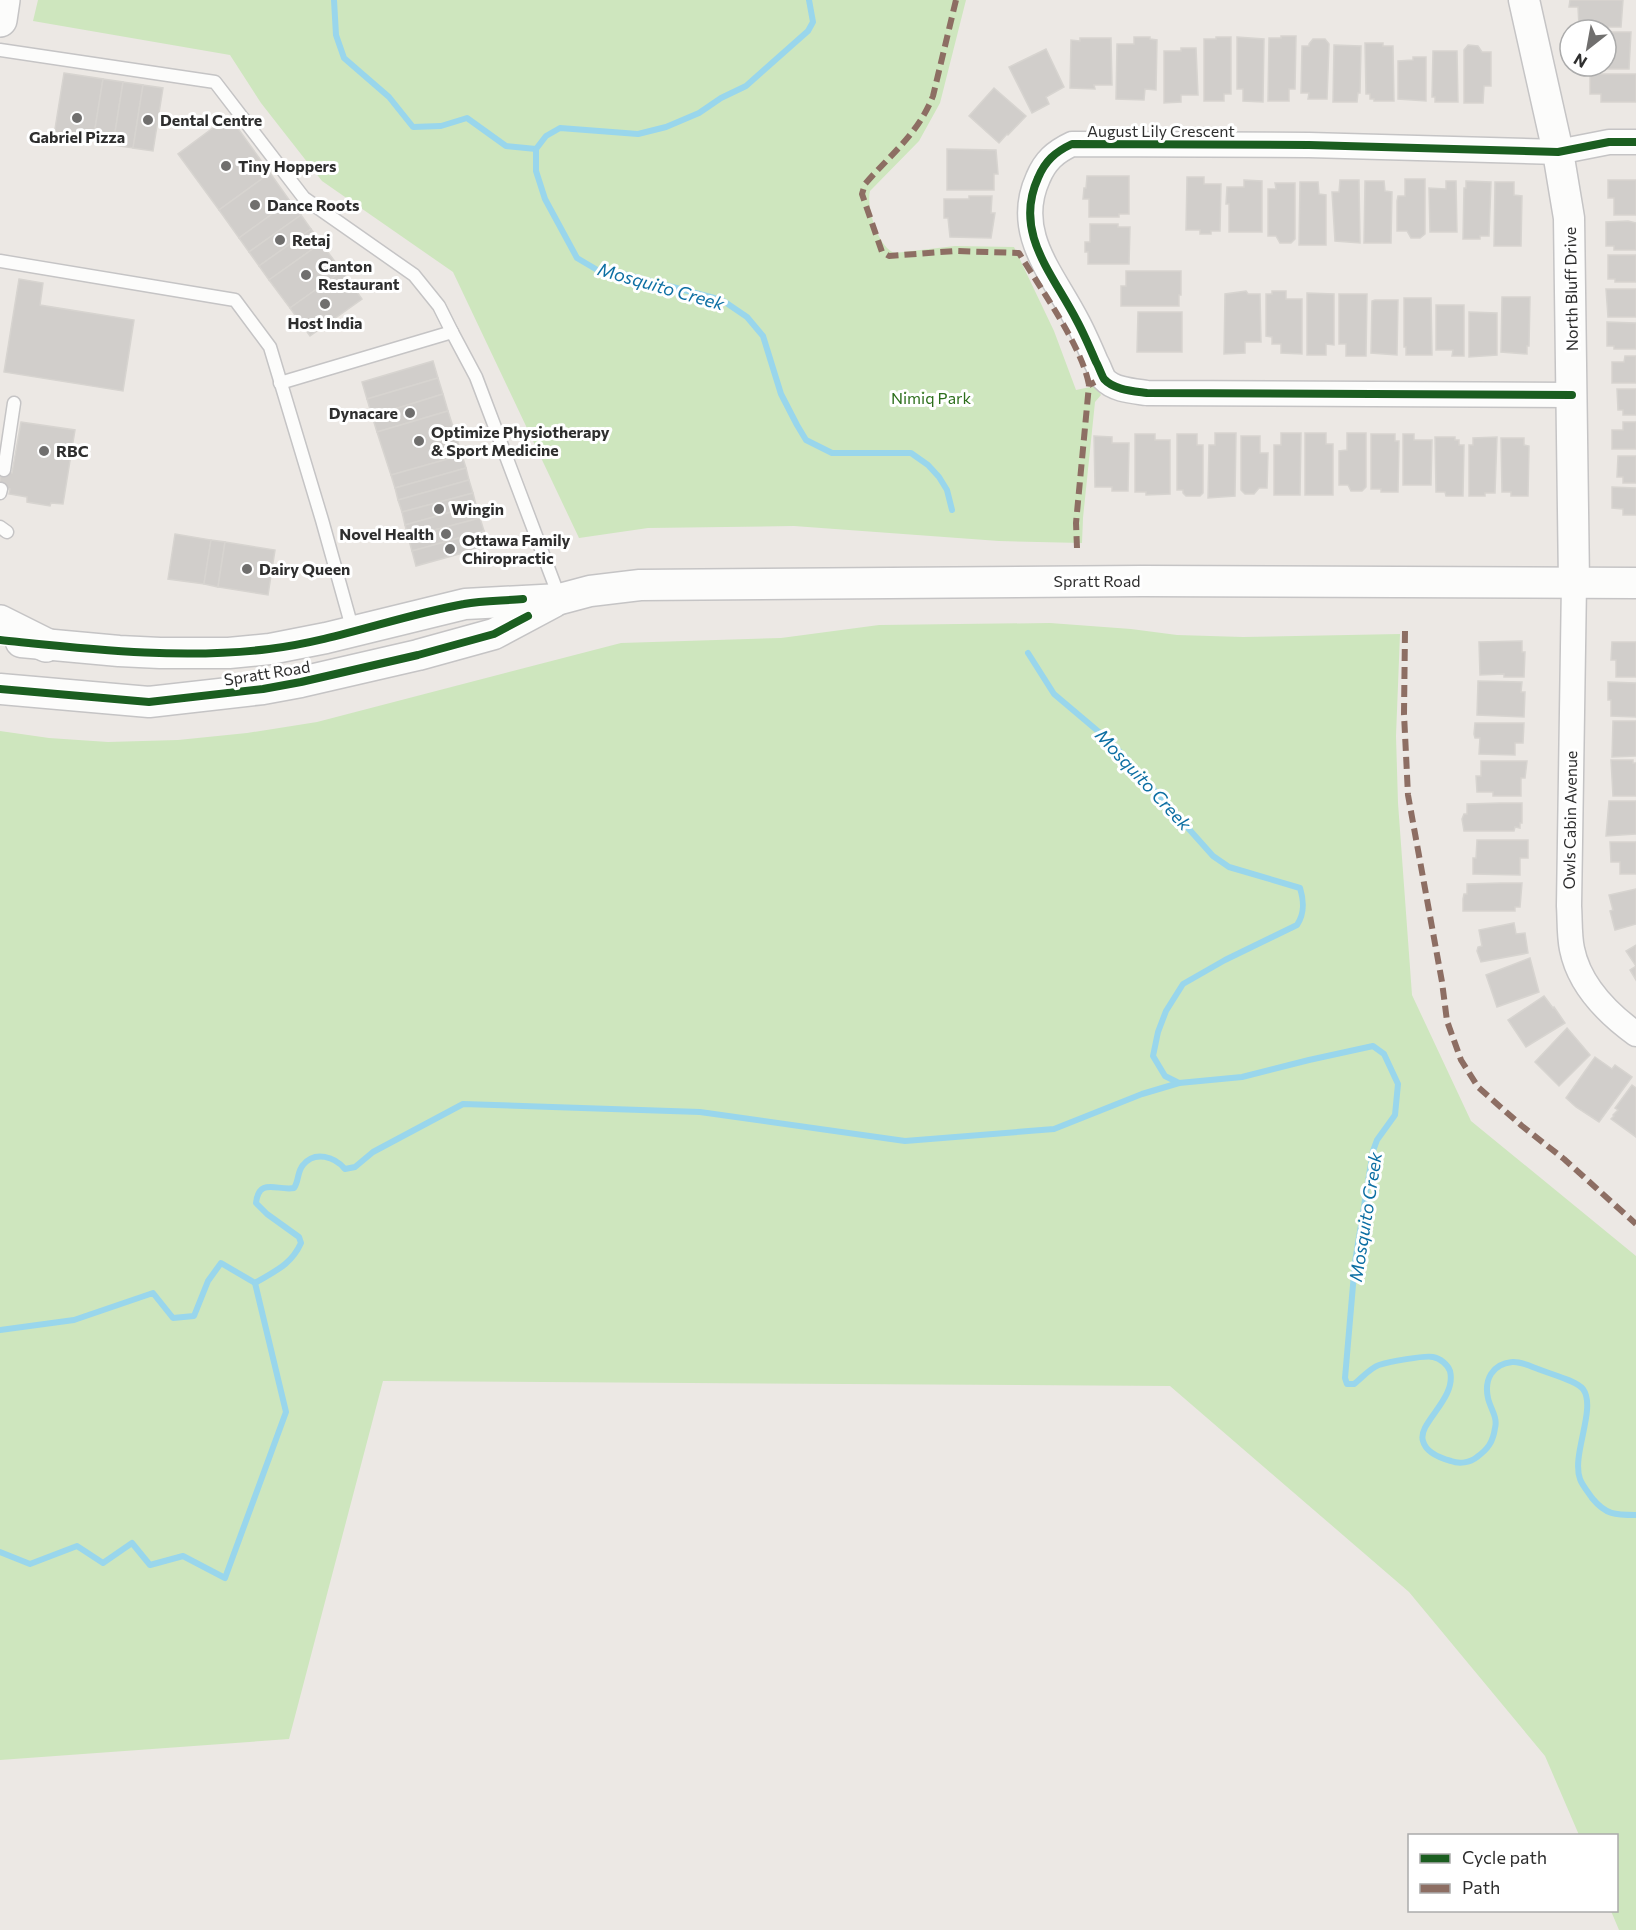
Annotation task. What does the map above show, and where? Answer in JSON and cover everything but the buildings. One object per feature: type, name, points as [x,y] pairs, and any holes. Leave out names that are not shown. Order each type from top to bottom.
[{"type":"main road","points":[[0,20],[3,0]]},
{"type":"main road","points":[[0,622],[46,645]]},
{"type":"street","name":"North Bluff Drive","points":[[1524,0],[1558,152],[1569,218],[1574,583]]},
{"type":"street","name":"August Lily Crescent","points":[[1572,395],[1147,393],[1115,386],[1104,378],[1077,321],[1037,250],[1029,216],[1031,200],[1041,170],[1054,154],[1072,144],[1309,145],[1558,152],[1609,142],[1636,142]]},
{"type":"street","name":"Spratt Road","points":[[0,640],[140,652],[229,653],[270,649],[465,604],[560,599],[614,587],[672,584],[1118,581],[1636,583]]},
{"type":"street","name":"Owls Cabin Avenue","points":[[1574,583],[1569,906],[1572,947],[1582,975],[1599,1001],[1636,1034]]},
{"type":"street","name":"Spratt Road","points":[[0,689],[149,702],[263,689],[418,656],[494,634],[560,599]]},
{"type":"lane","points":[[0,50],[215,82],[304,198],[414,274],[439,306],[477,377],[560,599]]},
{"type":"lane","points":[[0,261],[235,300],[270,347],[352,631]]},
{"type":"lane","points":[[280,383],[452,332]]},
{"type":"lane","points":[[4,470],[14,403]]},
{"type":"green space","name":"Nimiq Park","points":[[38,0],[966,0],[940,103],[919,141],[870,191],[870,207],[883,243],[895,253],[955,246],[1014,247],[1054,331],[1076,390],[1095,386],[1101,395],[1095,402],[1082,543],[999,541],[794,526],[648,528],[579,538],[453,272],[322,181],[261,103],[230,55],[33,21]]},
{"type":"green space","points":[[1050,623],[1177,635],[1243,637],[1400,634],[1396,736],[1398,803],[1412,995],[1471,1121],[1636,1256],[1636,1930],[1619,1930],[1611,1912],[1618,1912],[1618,1834],[1579,1834],[1545,1756],[1409,1592],[1170,1386],[383,1381],[289,1739],[0,1760],[0,731],[49,738],[108,742],[178,740],[247,733],[317,722],[621,643],[781,638],[879,625]]},
{"type":"waterway","points":[[334,0],[336,35],[344,58],[389,97],[413,127],[441,126],[467,118],[506,146],[536,149]]},
{"type":"waterway","name":"Mosquito Creek","points":[[809,0],[813,22],[808,31],[746,86],[721,98],[699,113],[666,127],[638,134],[560,128],[546,136],[536,149],[536,171],[545,199],[577,258],[599,271],[623,274],[722,300],[747,317],[763,336],[781,394],[806,440],[832,453],[911,453],[928,465],[939,477],[947,490],[952,510]]},
{"type":"waterway","name":"Mosquito Creek","points":[[1028,653],[1054,694],[1112,743],[1213,856],[1229,867],[1300,888],[1303,907],[1297,925],[1225,960],[1183,984],[1166,1011],[1158,1032],[1153,1056],[1165,1076],[1179,1083],[1242,1077],[1373,1046],[1384,1054],[1398,1084],[1395,1115],[1377,1140],[1373,1151],[1355,1262],[1345,1378],[1347,1384],[1354,1384],[1372,1368],[1379,1365],[1422,1357],[1441,1360],[1450,1371],[1451,1381],[1443,1401],[1426,1426],[1423,1441],[1427,1449],[1434,1454],[1461,1463],[1471,1461],[1481,1454],[1493,1437],[1496,1424],[1489,1402],[1487,1385],[1491,1374],[1499,1366],[1518,1362],[1568,1380],[1583,1389],[1587,1397],[1578,1469],[1581,1481],[1602,1508],[1617,1514],[1636,1515]]},
{"type":"waterway","points":[[0,1330],[74,1320],[153,1293],[173,1318],[194,1316],[208,1281],[221,1263],[255,1283],[276,1271],[297,1251],[301,1243],[299,1237],[267,1214],[256,1203],[261,1190],[270,1187],[294,1188],[301,1168],[313,1158],[325,1157],[336,1161],[345,1169],[355,1167],[373,1152],[463,1104],[700,1112],[905,1141],[1054,1129],[1142,1094],[1179,1083]]},
{"type":"waterway","points":[[0,1552],[30,1564],[77,1546],[103,1563],[132,1543],[150,1565],[183,1556],[225,1578],[286,1412],[255,1283]]},
{"type":"marked path","points":[[956,0],[933,96],[927,109],[912,133],[865,184],[862,194],[882,252],[889,256],[955,251],[1019,253],[1069,335],[1085,370],[1089,385]]},
{"type":"marked path","points":[[1077,548],[1076,523],[1089,385],[1095,382]]},
{"type":"marked path","points":[[1405,631],[1404,714],[1408,795],[1447,1021],[1461,1060],[1478,1087],[1564,1159],[1636,1224]]},
{"type":"cycle path","points":[[1572,395],[1147,393],[1118,388],[1104,379],[1080,326],[1039,252],[1030,217],[1032,198],[1038,178],[1047,162],[1060,150],[1072,144],[1309,145],[1558,152],[1609,142],[1636,142]]},
{"type":"cycle path","points":[[0,640],[134,652],[202,654],[235,652],[269,649],[318,640],[464,604],[523,599]]},
{"type":"cycle path","points":[[0,689],[149,702],[263,689],[418,655],[494,634],[528,616]]},
{"type":"place","name":"Gabriel Pizza","points":[[77,118]]},
{"type":"place","name":"Dental Centre","points":[[148,120]]},
{"type":"place","name":"Tiny Hoppers","points":[[226,166]]},
{"type":"place","name":"Dance Roots","points":[[255,205]]},
{"type":"place","name":"Retaj","points":[[280,240]]},
{"type":"place","name":"Canton Restaurant","points":[[306,275]]},
{"type":"place","name":"Host India","points":[[325,304]]},
{"type":"place","name":"Dynacare","points":[[410,413]]},
{"type":"place","name":"Optimize Physiotherapy & Sport Medicine","points":[[419,441]]},
{"type":"place","name":"RBC","points":[[44,451]]},
{"type":"place","name":"Wingin","points":[[439,509]]},
{"type":"place","name":"Novel Health","points":[[446,534]]},
{"type":"place","name":"Ottawa Family Chiropractic","points":[[450,549]]},
{"type":"place","name":"Dairy Queen","points":[[247,569]]}]
